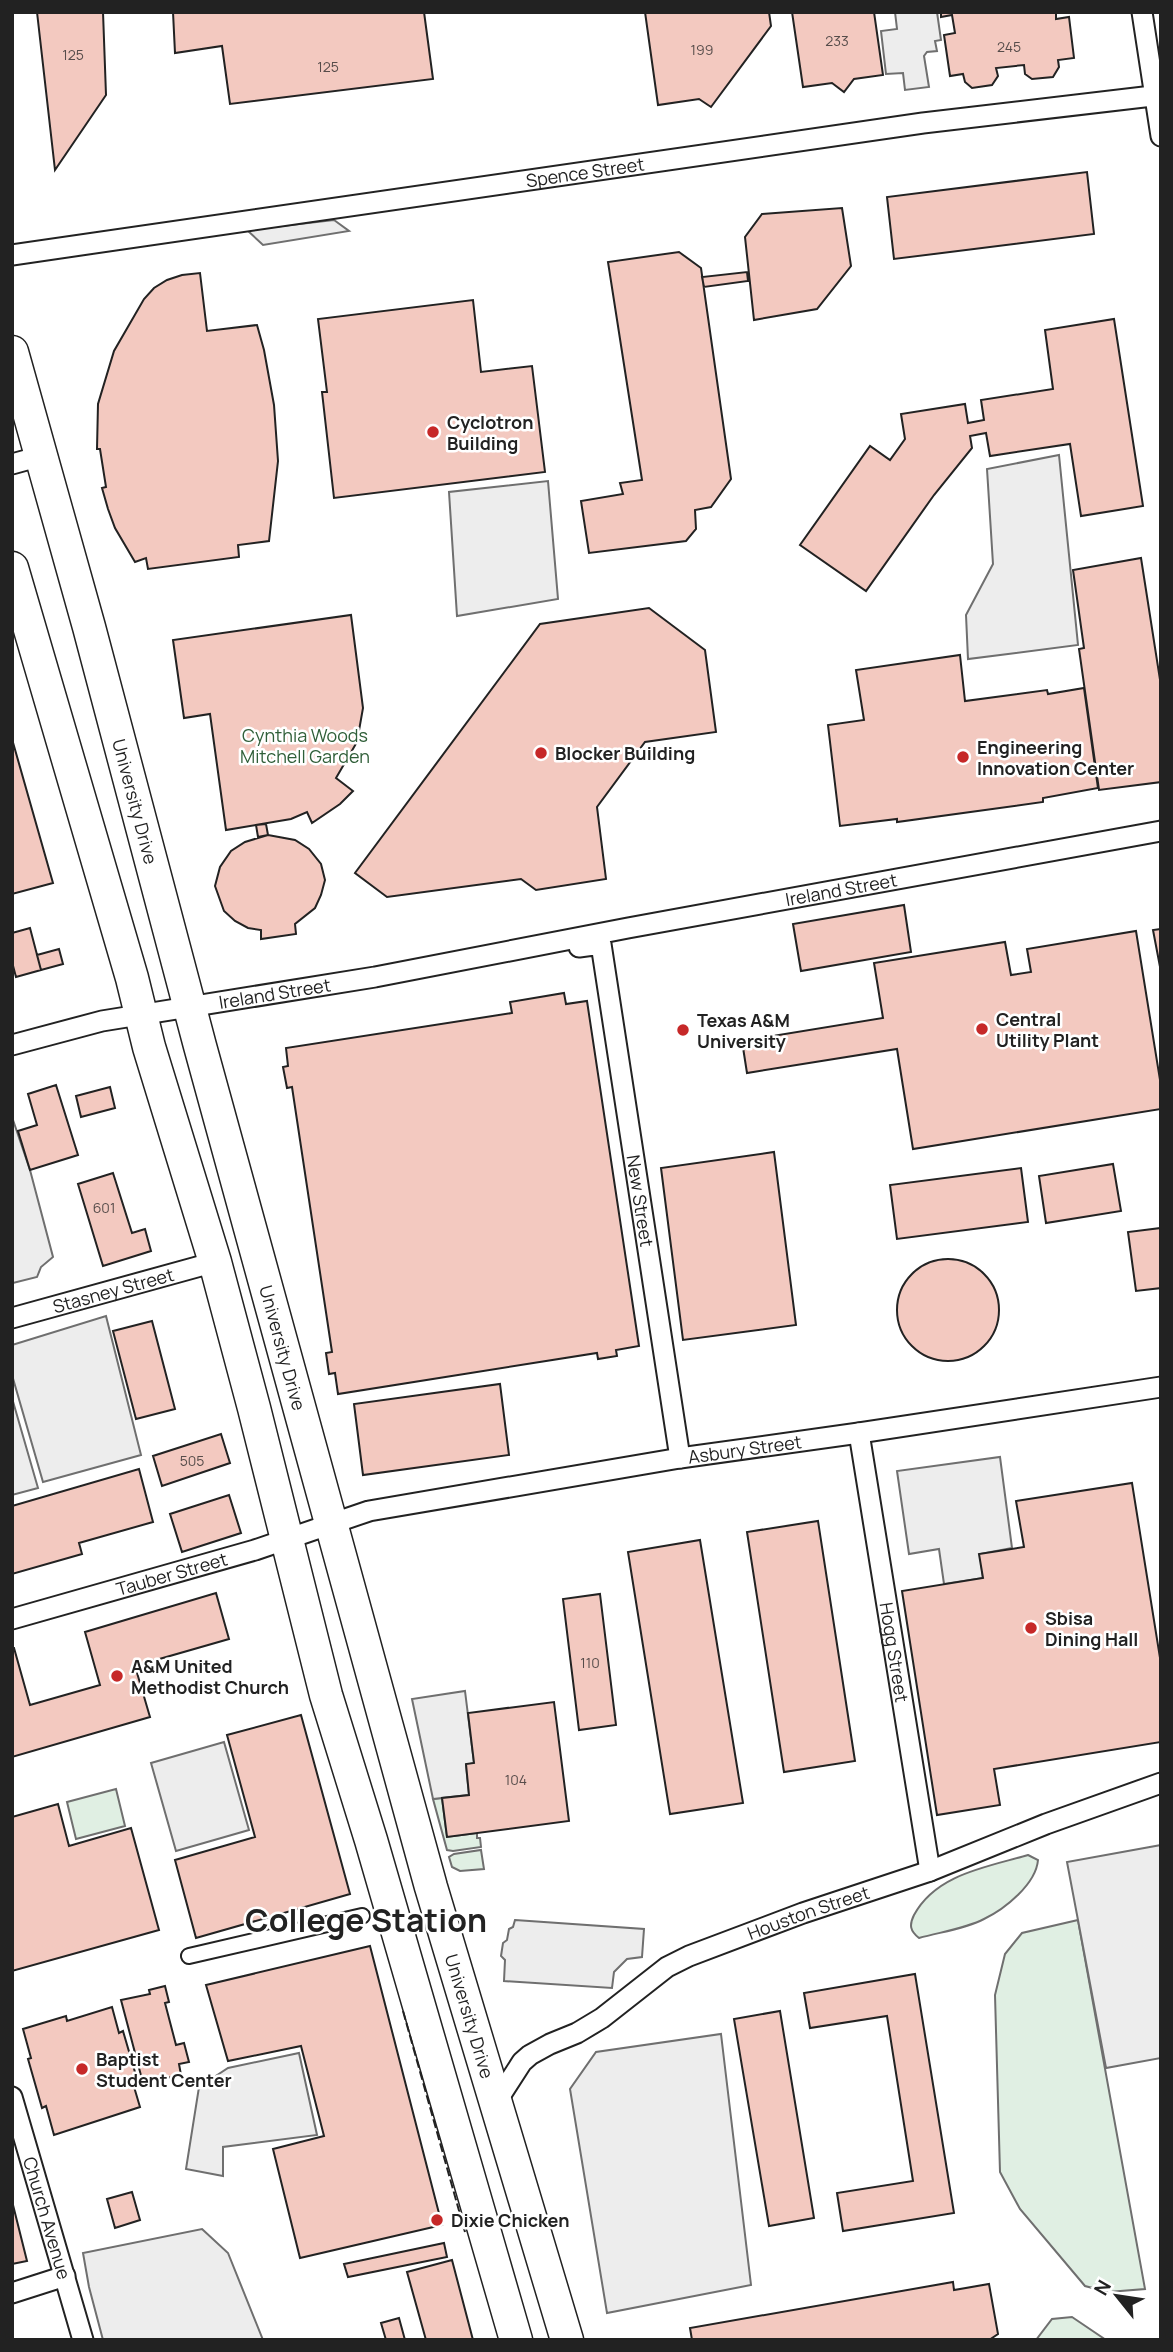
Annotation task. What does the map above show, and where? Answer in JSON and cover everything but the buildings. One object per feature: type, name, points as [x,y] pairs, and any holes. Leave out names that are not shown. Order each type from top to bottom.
[{"type":"main road","name":"University Drive","points":[[12,352],[27,460],[190,1007],[431,1887],[567,2340]]},
{"type":"main road","points":[[12,568],[215,1262],[326,1695],[371,1840],[516,2340]]},
{"type":"street","points":[[1142,12],[1158,95],[1161,136]]},
{"type":"street","name":"Spence Street","points":[[12,256],[923,124],[1158,95]]},
{"type":"street","name":"Ireland Street","points":[[12,1045],[102,1021],[374,977],[1161,831]]},
{"type":"street","name":"Ireland Street","points":[[522,948],[568,948],[601,944]]},
{"type":"street","name":"New Street","points":[[601,944],[680,1458]]},
{"type":"street","name":"Stasney Street","points":[[12,1318],[215,1262]]},
{"type":"street","name":"Asbury Street","points":[[331,1524],[369,1511],[680,1458],[1161,1387]]},
{"type":"street","name":"Hogg Street","points":[[859,1433],[930,1871]]},
{"type":"street","name":"Tauber Street","points":[[12,1619],[331,1524]]},
{"type":"street","name":"Houston Street","points":[[495,2104],[522,2062],[530,2055],[602,2018],[667,1967],[729,1940],[930,1871],[1046,1824],[1161,1783]]},
{"type":"street","points":[[189,1956],[362,1916]]},
{"type":"street","name":"Church Avenue","points":[[12,2097],[83,2340]]},
{"type":"street","points":[[12,2293],[65,2276]]},
{"type":"green space","points":[[116,1789],[125,1826],[76,1839],[67,1802]]},
{"type":"green space","points":[[442,1798],[447,1837],[477,1833],[481,1847],[447,1850],[433,1799]]},
{"type":"green space","points":[[481,1850],[484,1869],[460,1871],[452,1867],[449,1857],[454,1854]]},
{"type":"green space","points":[[1028,1855],[1038,1860],[1032,1878],[1018,1895],[1001,1909],[961,1928],[919,1938],[912,1930],[914,1915],[935,1890],[964,1874]]},
{"type":"green space","points":[[1078,1920],[1145,2289],[1108,2292],[1085,2286],[1020,2209],[1000,2172],[995,1995],[1005,1954],[1022,1933]]},
{"type":"green space","points":[[1072,2317],[1106,2340],[1036,2340],[1052,2319]]},
{"type":"shaded area","points":[[895,12],[937,12],[941,40],[935,41],[937,51],[927,52],[924,56],[929,87],[905,90],[903,73],[886,74],[881,31],[897,29]]},
{"type":"shaded area","points":[[334,220],[349,231],[263,245],[247,230]]},
{"type":"shaded area","points":[[1059,455],[1078,645],[968,659],[966,615],[993,564],[987,469]]},
{"type":"shaded area","points":[[548,481],[558,599],[457,616],[449,492]]},
{"type":"shaded area","points":[[12,1117],[30,1170],[53,1257],[41,1267],[37,1277],[13,1283]]},
{"type":"shaded area","points":[[106,1316],[141,1455],[43,1482],[12,1375],[12,1345]]},
{"type":"shaded area","points":[[12,1398],[38,1488],[12,1495]]},
{"type":"shaded area","points":[[1000,1457],[1012,1548],[980,1554],[983,1578],[944,1584],[939,1549],[909,1554],[897,1471]]},
{"type":"shaded area","points":[[465,1691],[474,1763],[466,1765],[469,1795],[433,1799],[412,1699]]},
{"type":"shaded area","points":[[224,1742],[249,1830],[176,1851],[151,1763]]},
{"type":"shaded area","points":[[1161,1845],[1161,2058],[1106,2068],[1067,1862]]},
{"type":"shaded area","points":[[515,1920],[644,1929],[642,1957],[627,1959],[614,1972],[612,1988],[504,1981],[505,1960],[501,1956],[503,1943],[507,1940],[509,1929],[513,1927]]},
{"type":"shaded area","points":[[721,2034],[751,2285],[607,2313],[570,2089],[596,2052]]},
{"type":"shaded area","points":[[299,2053],[317,2135],[223,2147],[223,2176],[186,2169],[199,2087],[228,2068]]},
{"type":"shaded area","points":[[202,2229],[228,2253],[263,2340],[103,2340],[83,2253]]},
{"type":"fence","points":[[403,2011],[465,2232]]},
{"type":"place","name":"Cyclotron Building","points":[[433,432]]},
{"type":"place","name":"Blocker Building","points":[[541,753]]},
{"type":"place","name":"Engineering Innovation Center","points":[[963,757]]},
{"type":"place","name":"Central Utility Plant","points":[[982,1029]]},
{"type":"place","name":"Texas A&M University","points":[[683,1030]]},
{"type":"place","name":"Sbisa Dining Hall","points":[[1031,1628]]},
{"type":"place","name":"A&M United Methodist Church","points":[[117,1676]]},
{"type":"place","name":"Baptist Student Center","points":[[82,2069]]},
{"type":"place","name":"Dixie Chicken","points":[[437,2220]]},
{"type":"district","name":"College Station","points":[[366,1920]]},
{"type":"park label","name":"Cynthia Woods Mitchell Garden","points":[[305,745]]}]
